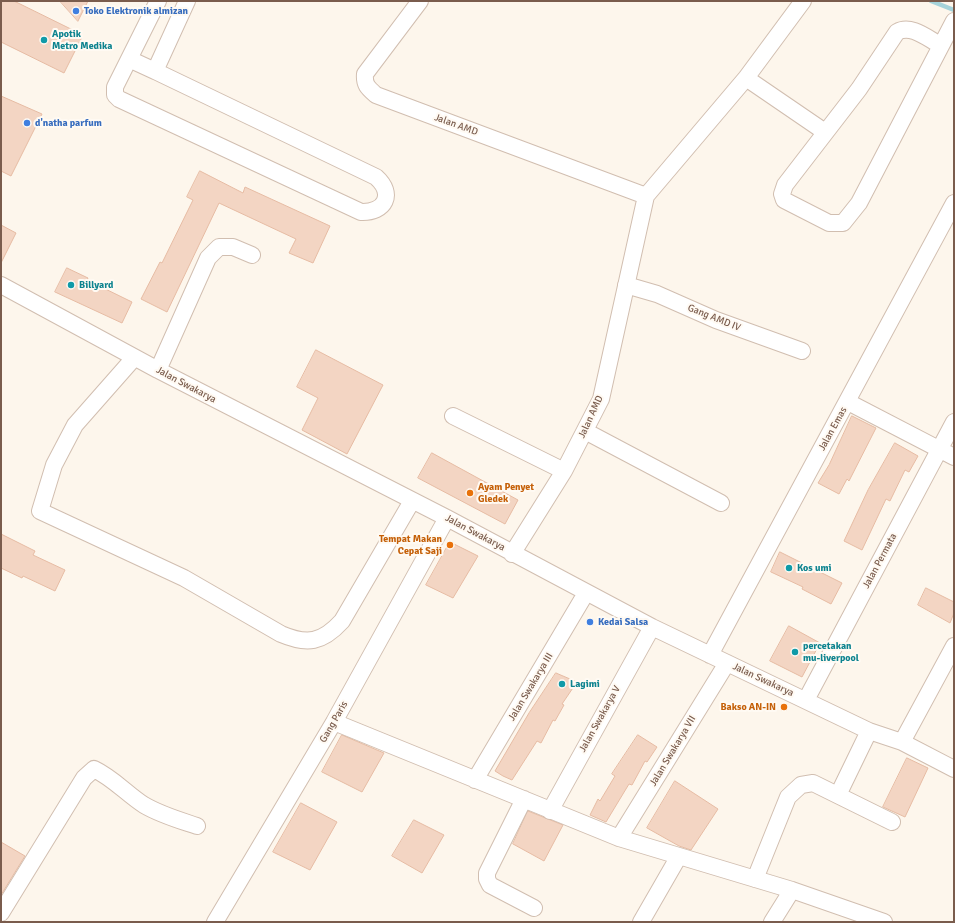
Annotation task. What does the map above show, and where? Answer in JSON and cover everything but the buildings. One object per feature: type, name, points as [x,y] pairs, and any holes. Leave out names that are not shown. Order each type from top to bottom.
[{"type":"street","points":[[129,59],[376,177],[383,183],[387,190],[385,199],[380,206],[371,212],[361,212],[115,95],[115,87],[129,59],[158,1]]},
{"type":"street","points":[[155,71],[187,1]]},
{"type":"street","name":"Jalan AMD","points":[[420,1],[365,74],[364,81],[367,88],[376,95],[646,196]]},
{"type":"street","name":"Jalan AMD","points":[[512,554],[564,471],[601,399],[646,196],[746,78],[803,1]]},
{"type":"street","points":[[940,46],[910,29],[902,29],[897,32],[859,89],[785,185],[782,194],[784,200],[796,208],[829,223],[843,223],[859,203],[954,21]]},
{"type":"street","points":[[746,78],[825,132]]},
{"type":"street","name":"Jalan Emas","points":[[710,655],[848,402],[954,203]]},
{"type":"street","points":[[158,370],[208,258],[219,246],[233,247],[252,255]]},
{"type":"street","name":"Jalan Swakarya","points":[[1,285],[134,358],[412,502],[447,518],[512,554],[652,627],[869,731],[902,742],[954,769]]},
{"type":"street","name":"Gang AMD IV","points":[[626,285],[657,294],[716,320],[802,351]]},
{"type":"street","points":[[134,358],[75,425],[54,465],[40,511],[184,578],[281,634],[297,641],[306,642],[321,637],[333,630],[342,621],[412,502]]},
{"type":"street","points":[[848,402],[954,457]]},
{"type":"street","points":[[453,416],[564,471]]},
{"type":"street","name":"Jalan Permata","points":[[806,700],[954,422]]},
{"type":"street","points":[[584,431],[721,503]]},
{"type":"street","name":"Gang Paris","points":[[215,922],[334,722],[447,518]]},
{"type":"street","name":"Jalan Swakarya III","points":[[476,780],[586,593]]},
{"type":"street","name":"Jalan Swakarya V","points":[[550,811],[652,627]]},
{"type":"street","points":[[902,742],[954,646]]},
{"type":"street","name":"Jalan Swakarya VII","points":[[620,838],[726,663]]},
{"type":"street","points":[[334,722],[550,811],[620,838],[792,890],[884,922]]},
{"type":"street","points":[[838,795],[869,731]]},
{"type":"street","points":[[1,913],[84,778],[94,770],[102,773],[143,804],[160,814],[197,826]]},
{"type":"street","points":[[755,879],[788,797],[801,785],[814,783],[892,822]]},
{"type":"street","points":[[524,799],[487,872],[487,879],[490,886],[534,908]]},
{"type":"street","points":[[641,922],[678,856]]},
{"type":"street","points":[[772,922],[792,890]]},
{"type":"street","points":[[1,917],[10,922]]},
{"type":"waterway","points":[[931,1],[954,10]]},
{"type":"place","name":"Toko Elektronik almizan","points":[[76,11]]},
{"type":"place","name":"Apotik Metro Medika","points":[[44,40]]},
{"type":"place","name":"d'natha parfum","points":[[27,123]]},
{"type":"place","name":"Billyard","points":[[71,285]]},
{"type":"place","name":"Ayam Penyet Gledek","points":[[470,493]]},
{"type":"place","name":"Tempat Makan Cepat Saji","points":[[450,545]]},
{"type":"place","name":"Kos umi","points":[[789,568]]},
{"type":"place","name":"Kedai Salsa","points":[[590,622]]},
{"type":"place","name":"percetakan mu-liverpool","points":[[795,652]]},
{"type":"place","name":"Lagimi","points":[[562,684]]},
{"type":"place","name":"Bakso AN-IN","points":[[784,707]]}]
